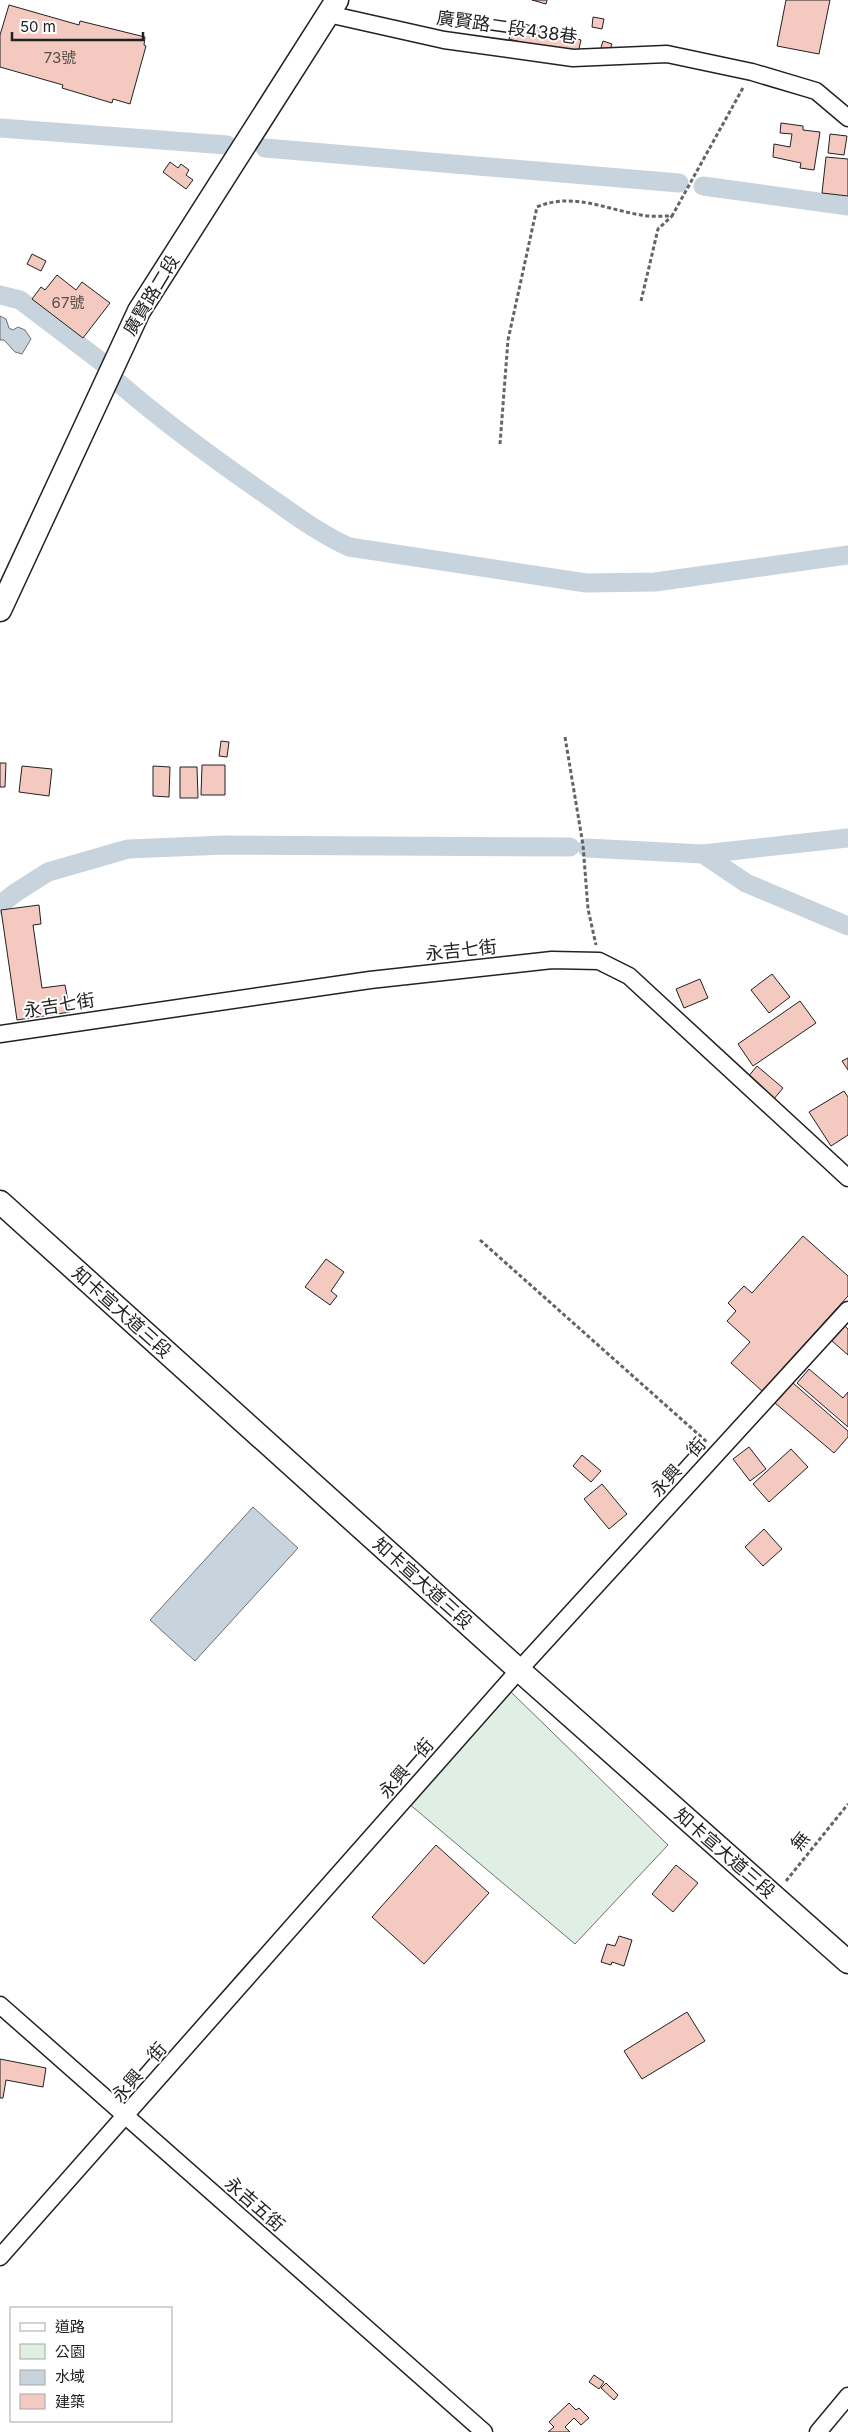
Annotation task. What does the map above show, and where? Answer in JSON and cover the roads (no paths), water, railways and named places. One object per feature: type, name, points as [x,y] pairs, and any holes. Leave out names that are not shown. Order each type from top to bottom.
[{"type":"street","name":"廣賢路二段438巷","points":[[333,7],[444,40],[573,58],[667,54],[752,72],[816,91],[848,118]]},
{"type":"street","name":"廣賢路二段","points":[[0,610],[139,311],[333,7]]},
{"type":"street","name":"永吉七街","points":[[0,1034],[370,980],[552,960],[599,960],[628,976],[848,1178]]},
{"type":"street","name":"知卡宣大道三段","points":[[0,1202],[519,1670],[848,1962]]},
{"type":"street","name":"永興一街","points":[[0,2257],[126,2117],[519,1670],[848,1310]]},
{"type":"street","name":"永吉五街","points":[[0,2005],[484,2432]]},
{"type":"street","points":[[818,2432],[848,2396]]},
{"type":"water","points":[[0,316],[6,319],[9,328],[13,330],[18,327],[25,330],[31,339],[22,354],[15,352],[4,340],[0,340]]},
{"type":"water","points":[[253,1507],[298,1548],[195,1661],[150,1620]]},
{"type":"waterway","points":[[0,128],[227,145]]},
{"type":"waterway","points":[[265,148],[679,183]]},
{"type":"waterway","points":[[703,186],[848,206]]},
{"type":"waterway","points":[[0,295],[20,300],[103,363]]},
{"type":"waterway","points":[[120,384],[225,466],[305,522],[349,547],[586,583],[655,582],[848,555]]},
{"type":"waterway","points":[[587,848],[703,854],[848,838]]},
{"type":"waterway","points":[[0,905],[48,872],[128,849],[225,845],[570,847]]},
{"type":"waterway","points":[[703,854],[746,883],[848,926]]}]
